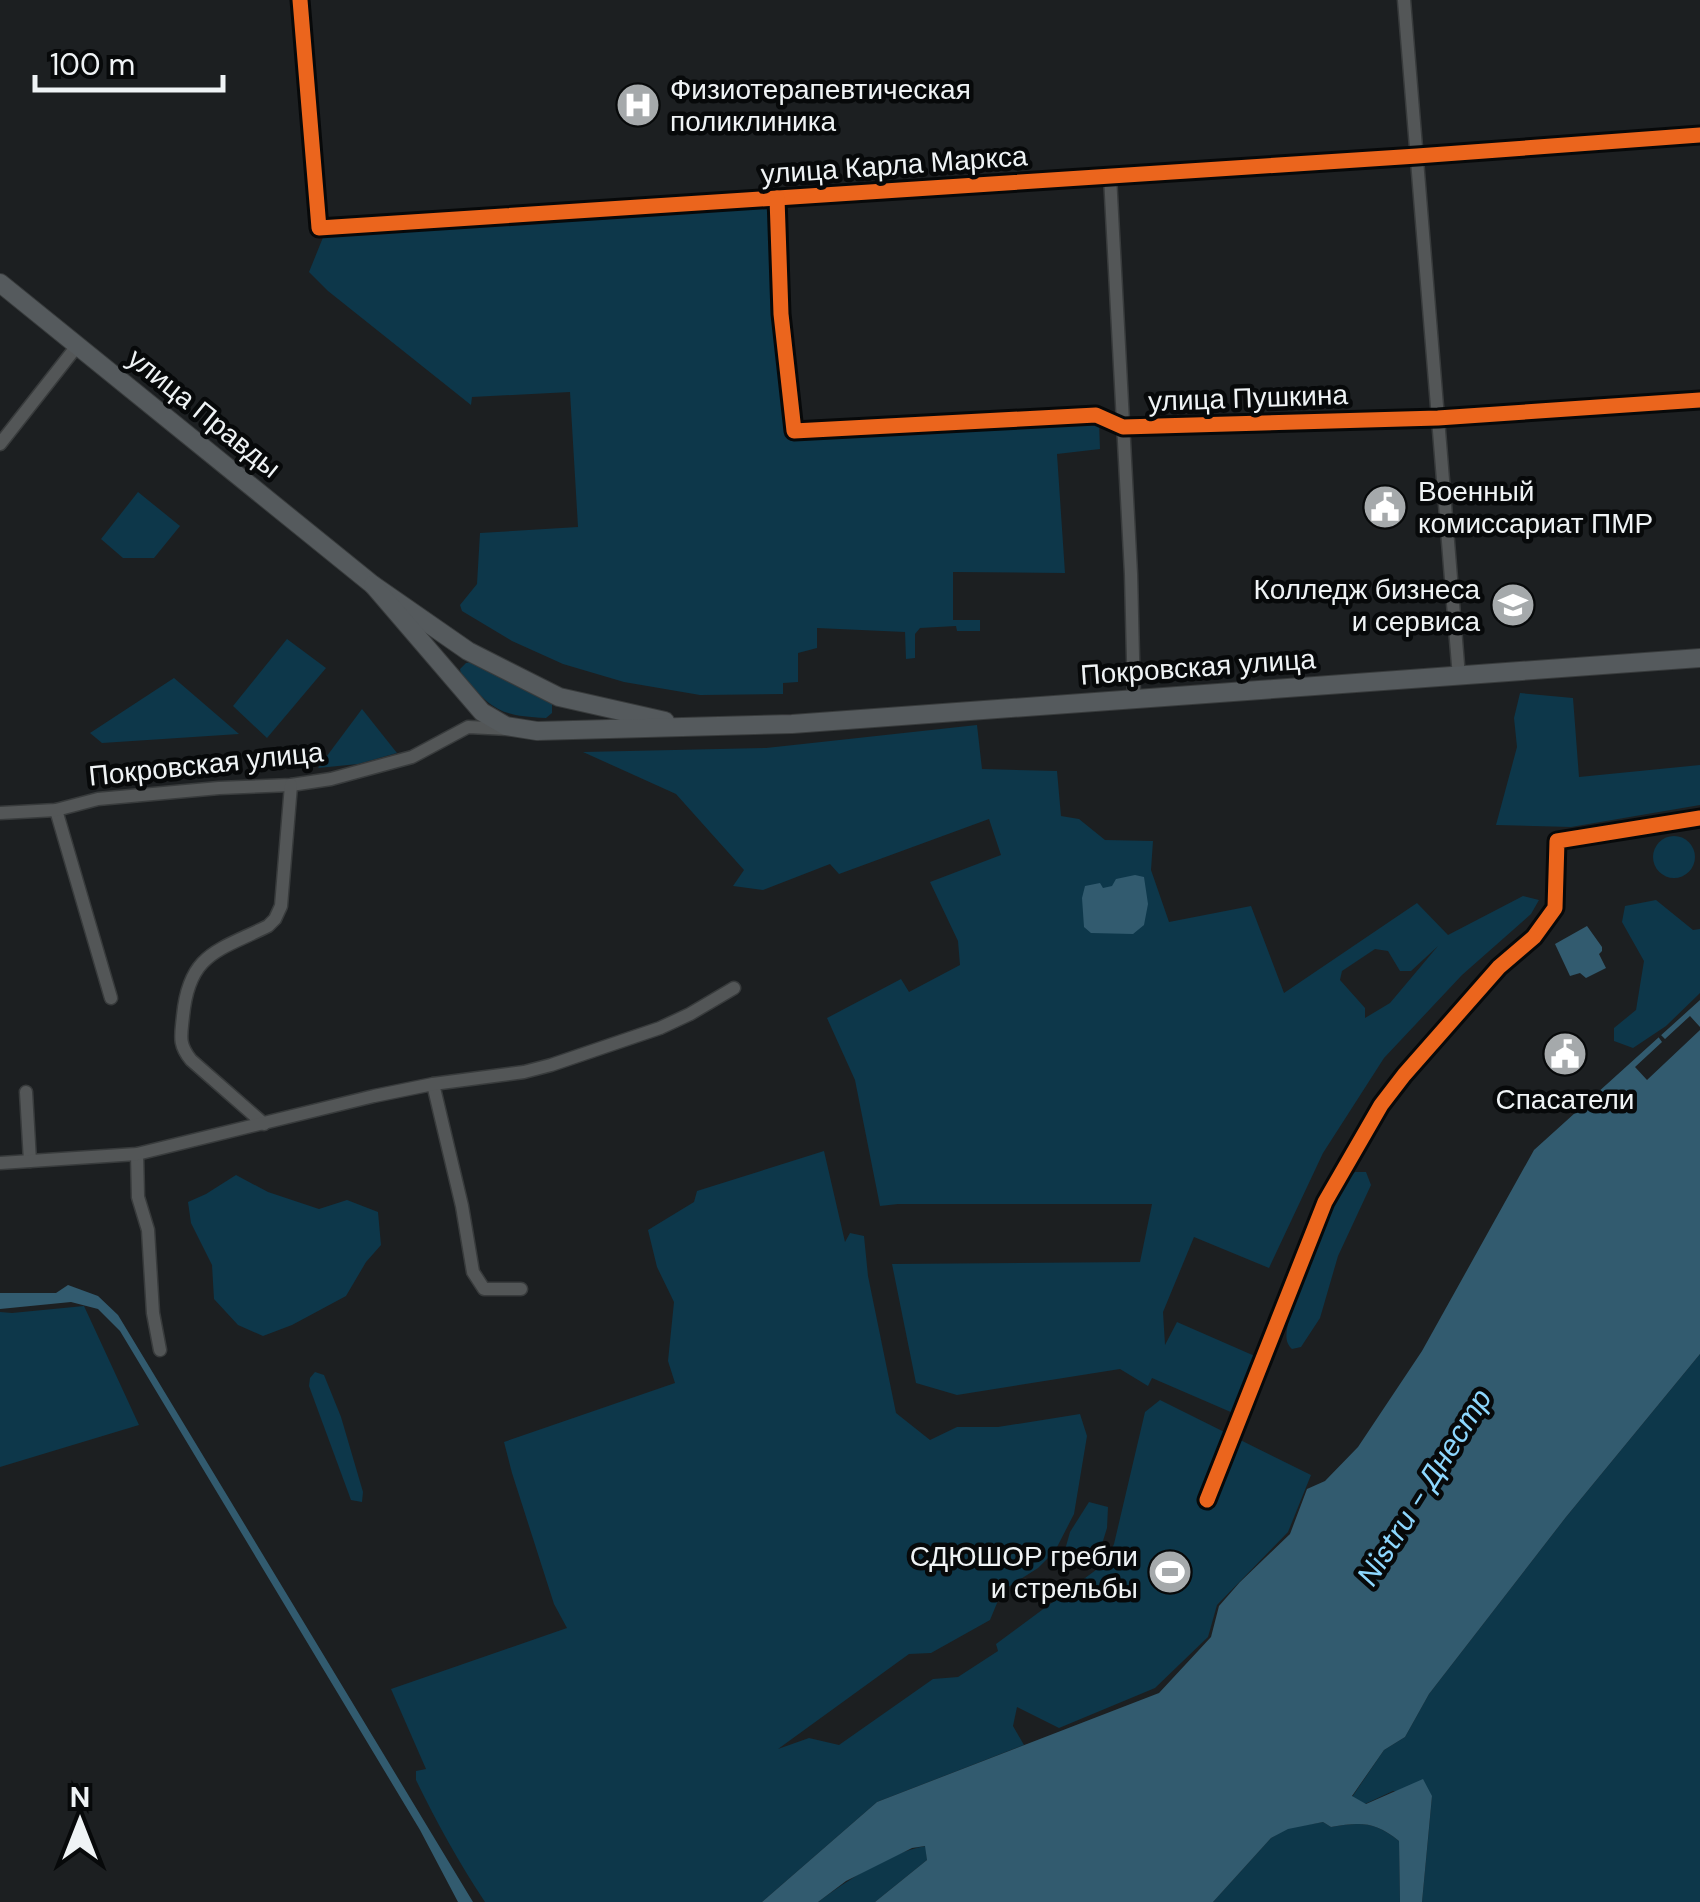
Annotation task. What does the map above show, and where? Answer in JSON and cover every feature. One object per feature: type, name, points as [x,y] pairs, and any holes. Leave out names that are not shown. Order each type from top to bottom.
[{"type":"main road","name":"улица Правды","points":[[0,283],[374,585],[468,651],[559,698]]},
{"type":"main road","name":"улица Правды","points":[[374,585],[472,703],[492,720],[521,730]]},
{"type":"main road","points":[[448,674],[456,654],[468,651]]},
{"type":"main road","name":"Покровская улица","points":[[521,730],[792,724],[1700,658]]},
{"type":"main road","name":"Покровская улица","points":[[559,698],[700,727]]},
{"type":"main road","points":[[554,731],[563,714],[559,698]]},
{"type":"street","name":"улица Карла Маркса","points":[[300,0],[319,228],[1700,134]]},
{"type":"street","points":[[1404,0],[1459,677]]},
{"type":"street","points":[[1110,176],[1134,699]]},
{"type":"street","name":"улица Пушкина","points":[[776,198],[794,431],[1096,415],[1123,427],[1438,418],[1700,400]]},
{"type":"street","points":[[0,444],[78,346]]},
{"type":"street","points":[[468,727],[472,703]]},
{"type":"street","name":"Покровская улица","points":[[0,813],[56,810],[98,799],[290,785],[352,775],[412,758],[468,727],[521,730]]},
{"type":"street","points":[[264,1124],[190,1060],[180,1042],[184,1001],[200,964],[268,926],[282,906],[290,785]]},
{"type":"street","points":[[56,810],[111,998]]},
{"type":"street","points":[[1207,1500],[1325,1202],[1381,1105],[1404,1075],[1500,967],[1534,937],[1554,908],[1557,841],[1700,818]]},
{"type":"street","points":[[0,1163],[137,1154],[374,1096],[551,1066],[660,1028],[734,988]]},
{"type":"street","points":[[433,1084],[473,1272],[484,1289],[521,1289]]},
{"type":"street","points":[[26,1092],[30,1161]]},
{"type":"street","points":[[137,1154],[138,1196],[148,1230],[153,1313],[160,1350]]},
{"type":"shaded area","points":[[769,206],[774,315],[789,439],[1099,422],[1100,449],[1057,454],[1065,573],[953,572],[953,620],[980,620],[980,631],[957,631],[956,626],[920,628],[915,634],[915,658],[906,659],[905,632],[817,628],[817,648],[798,653],[798,682],[783,683],[783,694],[700,695],[624,682],[563,664],[512,641],[462,611],[460,605],[477,584],[480,533],[578,527],[570,392],[472,397],[471,405],[309,272],[324,235]]},
{"type":"shaded area","points":[[138,492],[180,526],[154,558],[123,558],[101,539]]},
{"type":"shaded area","points":[[287,639],[326,668],[267,738],[233,706]]},
{"type":"shaded area","points":[[471,662],[552,704],[552,713],[546,718],[530,717],[497,708],[461,674],[460,669]]},
{"type":"shaded area","points":[[174,678],[239,734],[102,743],[90,733]]},
{"type":"shaded area","points":[[1520,693],[1573,698],[1579,777],[1700,765],[1700,805],[1571,827],[1496,825],[1517,747],[1514,718]]},
{"type":"shaded area","points":[[362,709],[397,753],[358,764],[318,768]]},
{"type":"shaded area","points":[[977,725],[982,769],[1057,771],[1061,816],[1079,819],[1105,840],[1153,841],[1151,870],[1169,922],[1251,906],[1284,993],[1417,903],[1448,935],[1523,896],[1539,900],[1531,914],[1462,975],[1384,1058],[1323,1153],[1269,1268],[1194,1237],[1163,1312],[1165,1345],[1177,1322],[1257,1357],[1233,1413],[1152,1378],[1148,1386],[1120,1369],[957,1395],[916,1383],[892,1264],[1140,1262],[1152,1204],[880,1206],[855,1080],[827,1018],[901,979],[909,992],[960,965],[958,941],[930,882],[1001,855],[989,819],[839,874],[830,864],[763,890],[733,886],[744,870],[676,794],[583,752],[766,748]],"holes":[[[1438,946],[1390,1003],[1365,1018],[1365,1008],[1340,980],[1342,971],[1375,949],[1388,951],[1400,971],[1411,971]]]},
{"type":"shaded area","points":[[1674,836],[1689,842],[1695,857],[1689,872],[1674,878],[1659,872],[1653,857],[1659,842]]},
{"type":"shaded area","points":[[1656,900],[1693,930],[1700,929],[1700,993],[1666,1026],[1633,1048],[1614,1041],[1614,1028],[1636,1010],[1644,961],[1622,922],[1625,906]]},
{"type":"shaded area","points":[[824,1151],[845,1242],[850,1233],[864,1236],[868,1276],[896,1413],[930,1440],[957,1427],[998,1427],[1080,1414],[1087,1436],[1074,1514],[1055,1551],[1038,1568],[1002,1591],[990,1620],[931,1653],[909,1654],[778,1749],[809,1738],[839,1745],[933,1679],[958,1677],[998,1651],[996,1644],[1104,1564],[1114,1544],[1145,1412],[1160,1400],[1311,1475],[1288,1532],[1217,1605],[1208,1637],[1155,1688],[1059,1728],[1017,1707],[1013,1726],[1024,1745],[877,1802],[762,1902],[485,1902],[416,1780],[416,1771],[426,1769],[391,1689],[567,1628],[554,1604],[504,1442],[675,1383],[668,1361],[674,1302],[657,1267],[648,1230],[694,1202],[697,1191]]},
{"type":"shaded area","points":[[1355,1172],[1366,1172],[1371,1185],[1338,1256],[1320,1318],[1301,1347],[1292,1349],[1287,1339],[1289,1319],[1338,1187]]},
{"type":"shaded area","points":[[236,1175],[268,1192],[319,1209],[347,1200],[378,1212],[381,1245],[346,1296],[263,1336],[238,1325],[214,1299],[212,1265],[191,1223],[188,1202]]},
{"type":"shaded area","points":[[84,1306],[139,1425],[0,1467],[0,1312]]},
{"type":"shaded area","points":[[1700,1354],[1700,1902],[1422,1902],[1432,1796],[1393,1791],[1365,1804],[1352,1797],[1384,1750],[1405,1737],[1429,1694],[1566,1517]]},
{"type":"shaded area","points":[[315,1372],[324,1375],[341,1417],[363,1492],[362,1502],[351,1500],[309,1386]]},
{"type":"shaded area","points":[[1089,1502],[1108,1507],[1102,1544],[1061,1564],[1070,1532]]},
{"type":"shaded area","points":[[1323,1822],[1331,1827],[1375,1826],[1399,1841],[1400,1902],[1213,1902],[1271,1838],[1288,1828]]},
{"type":"shaded area","points":[[926,1846],[927,1860],[875,1902],[818,1902],[884,1860]]},
{"type":"water","points":[[1144,877],[1148,904],[1144,925],[1133,934],[1091,933],[1084,927],[1085,886],[1100,883],[1103,888],[1112,886],[1116,879]]},
{"type":"water","points":[[1587,926],[1602,947],[1599,954],[1606,968],[1586,978],[1580,973],[1570,976],[1555,944]]},
{"type":"water","name":"Nistru - Днестр","points":[[1700,1000],[1700,1354],[1566,1517],[1429,1694],[1405,1737],[1384,1750],[1352,1796],[1366,1804],[1423,1779],[1432,1796],[1422,1902],[1400,1902],[1399,1841],[1375,1826],[1331,1827],[1323,1822],[1288,1829],[1271,1838],[1213,1902],[875,1902],[927,1860],[925,1846],[912,1848],[846,1881],[818,1902],[762,1902],[877,1802],[1159,1693],[1211,1637],[1219,1606],[1290,1534],[1307,1489],[1325,1481],[1358,1447],[1422,1351],[1534,1150]]},
{"type":"water","points":[[68,1285],[98,1296],[118,1315],[473,1902],[458,1902],[420,1830],[120,1331],[98,1309],[71,1302],[0,1309],[0,1293],[56,1293]]},
{"type":"pier","points":[[1690,1016],[1700,1030],[1647,1080],[1635,1067],[1662,1042],[1659,1033],[1665,1039]]},
{"type":"cycle path","points":[[300,0],[319,228],[1700,135]]},
{"type":"cycle path","points":[[777,198],[781,314],[794,431],[1096,415],[1123,427],[1438,418],[1700,400]]},
{"type":"cycle path","points":[[1207,1500],[1325,1202],[1381,1105],[1404,1075],[1499,967],[1534,937],[1555,908],[1557,841],[1700,818]]},
{"type":"place","name":"Физиотерапевтическая поликлиника","points":[[638,105]]},
{"type":"place","name":"Военный комиссариат ПМР","points":[[1385,507]]},
{"type":"place","name":"Колледж бизнеса и сервиса","points":[[1513,605]]},
{"type":"place","name":"Спасатели","points":[[1565,1054]]},
{"type":"place","name":"СДЮШОР гребли и стрельбы","points":[[1170,1572]]}]
